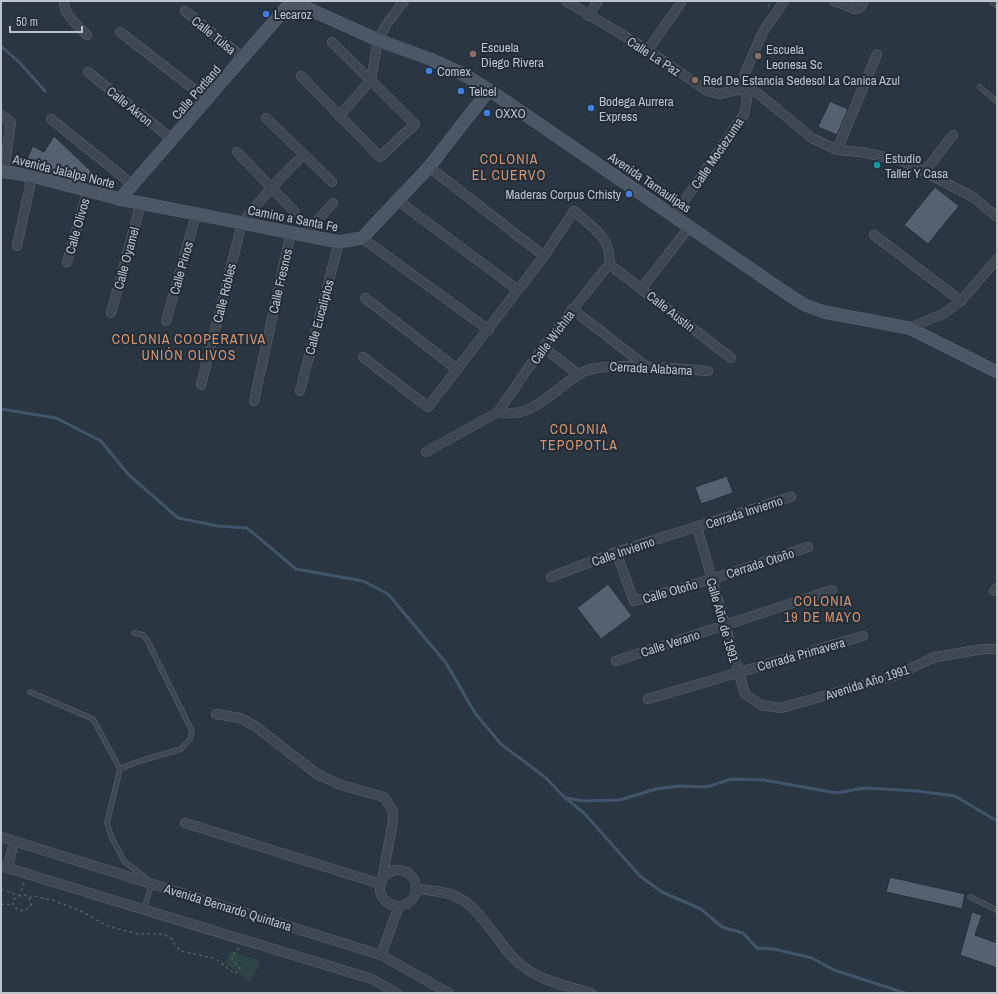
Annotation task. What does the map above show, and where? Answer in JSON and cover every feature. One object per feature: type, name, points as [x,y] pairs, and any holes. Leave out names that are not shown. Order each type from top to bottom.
[{"type":"street","points":[[64,1],[64,9],[70,18],[87,35]]},
{"type":"street","name":"Avenida Tamaulipas","points":[[292,1],[378,40],[430,59],[465,76],[489,90],[690,226],[789,296],[805,305],[824,312],[909,328],[997,372]]},
{"type":"street","name":"Calle Portland","points":[[120,200],[292,1]]},
{"type":"street","points":[[339,116],[371,80],[378,40],[386,24],[404,1]]},
{"type":"street","name":"Calle La Paz","points":[[566,1],[588,16],[648,50],[712,94],[746,88]]},
{"type":"street","points":[[588,16],[598,1]]},
{"type":"street","points":[[648,50],[682,1]]},
{"type":"street","name":"Calle Moctezuma","points":[[674,216],[744,114],[747,99],[745,73],[763,32],[784,1]]},
{"type":"street","points":[[834,1],[855,9],[860,8],[864,1]]},
{"type":"street","name":"Calle Tulsa","points":[[185,11],[243,58]]},
{"type":"street","points":[[120,32],[208,100]]},
{"type":"street","points":[[301,76],[380,157],[415,124],[332,42]]},
{"type":"street","points":[[837,150],[877,54]]},
{"type":"street","name":"Calle Akron","points":[[88,72],[173,140]]},
{"type":"street","points":[[746,88],[759,94],[812,138],[837,150],[861,152],[903,161],[973,197],[997,218]]},
{"type":"street","points":[[489,90],[429,167],[362,238],[489,330]]},
{"type":"street","points":[[1,115],[11,122],[2,171]]},
{"type":"street","points":[[266,118],[332,182]]},
{"type":"street","points":[[51,119],[133,185]]},
{"type":"street","points":[[925,172],[953,135]]},
{"type":"street","points":[[237,152],[295,212]]},
{"type":"street","points":[[242,223],[271,188],[304,155]]},
{"type":"street","points":[[429,167],[544,256]]},
{"type":"street","name":"Avenida Jalalpa Norte","points":[[2,171],[32,176],[88,190],[120,200]]},
{"type":"street","points":[[17,246],[32,176]]},
{"type":"street","name":"Calle Olivos","points":[[67,262],[88,190]]},
{"type":"street","name":"Camino a Santa Fe","points":[[120,200],[339,242],[362,238]]},
{"type":"street","points":[[397,200],[518,290]]},
{"type":"street","name":"Calle Oyamel","points":[[111,313],[141,203]]},
{"type":"street","points":[[304,235],[332,203]]},
{"type":"street","points":[[363,357],[428,407],[489,330],[544,256],[574,211],[603,237],[609,246],[609,264]]},
{"type":"street","name":"Calle Pinos","points":[[166,321],[196,215]]},
{"type":"street","name":"Calle Robles","points":[[201,385],[242,223]]},
{"type":"street","points":[[642,288],[690,226]]},
{"type":"street","name":"Calle Fresnos","points":[[254,401],[291,232]]},
{"type":"street","points":[[874,235],[961,301]]},
{"type":"street","name":"Calle Eucaliptos","points":[[300,391],[339,242]]},
{"type":"street","points":[[909,328],[943,314],[961,301],[997,259]]},
{"type":"street","name":"Calle Austin","points":[[609,264],[731,358]]},
{"type":"street","name":"Calle Wichita","points":[[498,412],[543,347],[609,264]]},
{"type":"street","points":[[365,298],[458,370]]},
{"type":"street","points":[[572,309],[647,368]]},
{"type":"street","points":[[543,347],[579,375]]},
{"type":"street","name":"Cerrada Alabama","points":[[498,412],[509,414],[523,412],[579,375],[605,365],[708,371]]},
{"type":"street","points":[[426,452],[498,412]]},
{"type":"street","name":"Cerrada Invierno","points":[[697,527],[791,497]]},
{"type":"street","name":"Calle Invierno","points":[[551,577],[616,552],[697,527]]},
{"type":"street","name":"Calle Año de 1991","points":[[697,527],[745,694],[761,705]]},
{"type":"street","name":"Cerrada Otoño","points":[[712,579],[808,547]]},
{"type":"street","name":"Calle Otoño","points":[[616,552],[634,602],[712,579]]},
{"type":"street","name":"Calle Verano","points":[[616,661],[832,590]]},
{"type":"street","name":"Cerrada Primavera","points":[[648,699],[863,636]]},
{"type":"street","name":"Avenida Año 1991","points":[[761,705],[781,708],[894,676],[935,658],[982,649],[997,649]]},
{"type":"street","points":[[216,714],[240,718],[255,726],[317,774],[341,785],[384,797],[390,804],[394,821],[382,882],[382,894],[389,903],[399,906],[411,901],[416,889],[415,882],[406,872],[392,871],[386,875],[382,882]]},
{"type":"street","points":[[185,823],[382,882]]},
{"type":"street","name":"Avenida Bernardo Quintana","points":[[1,837],[382,955],[449,993]]},
{"type":"street","points":[[4,867],[14,841]]},
{"type":"street","name":"Avenida Bernardo Quintana","points":[[4,867],[372,979],[397,993]]},
{"type":"street","points":[[416,889],[442,891],[456,896],[469,904],[480,914],[511,956],[520,965],[543,978],[591,993]]},
{"type":"street","points":[[382,955],[399,906]]},
{"type":"lane","points":[[980,86],[997,102]]},
{"type":"lane","points":[[120,769],[137,762],[181,749],[190,740],[192,731],[148,642],[142,635],[134,634]]},
{"type":"lane","points":[[30,692],[93,718],[120,769],[107,824],[111,836],[124,861],[152,884],[144,909]]},
{"type":"lane","points":[[970,897],[997,910]]},
{"type":"path","points":[[20,896],[24,882]]},
{"type":"path","points":[[1,889],[20,896]]},
{"type":"path","points":[[1,904],[13,905],[18,910],[25,911],[31,905],[29,898],[25,895],[14,899],[13,905]]},
{"type":"path","points":[[29,898],[34,896],[60,903],[83,912],[106,926],[138,934],[163,934],[171,938],[176,946],[182,951],[216,959],[235,974],[240,968],[232,959],[233,955],[240,948]]},
{"type":"green space","points":[[230,951],[261,961],[251,982],[225,963]]},
{"type":"building","points":[[830,101],[848,109],[837,135],[818,127]]},
{"type":"building","points":[[54,136],[110,189],[24,165],[33,146],[44,152]]},
{"type":"building","points":[[935,187],[959,206],[928,244],[904,225]]},
{"type":"building","points":[[727,476],[733,493],[701,504],[695,487]]},
{"type":"building","points":[[608,584],[632,616],[601,639],[577,608]]},
{"type":"building","points":[[890,877],[965,894],[962,909],[886,892]]},
{"type":"building","points":[[972,912],[982,915],[975,935],[997,943],[997,968],[960,955]]},
{"type":"waterway","points":[[1,46],[19,62],[45,91]]},
{"type":"waterway","points":[[1,409],[56,418],[101,441],[128,474],[178,518],[218,526],[247,528],[296,569],[363,581],[388,594],[446,663],[475,713],[501,744],[546,778],[564,797],[584,813],[640,876],[662,892],[701,909],[722,927],[743,933],[757,948],[774,949],[812,958],[834,970],[905,993]]},
{"type":"waterway","points":[[566,798],[583,801],[620,800],[656,789],[679,786],[706,787],[732,779],[764,780],[837,793],[864,788],[917,791],[955,796],[997,821]]},
{"type":"place","name":"Lecaroz","points":[[266,14]]},
{"type":"place","name":"Escuela Diego Rivera","points":[[473,54]]},
{"type":"place","name":"Escuela Leonesa Sc","points":[[758,56]]},
{"type":"place","name":"Comex","points":[[429,71]]},
{"type":"place","name":"Red De Estancia Sedesol La Canica Azul","points":[[695,80]]},
{"type":"place","name":"Telcel","points":[[461,91]]},
{"type":"place","name":"Bodega Aurrera Express","points":[[591,108]]},
{"type":"place","name":"OXXO","points":[[487,113]]},
{"type":"place","name":"Estudio Taller Y Casa","points":[[877,165]]},
{"type":"place","name":"Maderas Corpus Crhisty","points":[[629,194]]},
{"type":"district","name":"COLONIA EL CUERVO","points":[[509,168]]},
{"type":"district","name":"COLONIA COOPERATIVA UNIÓN OLIVOS","points":[[189,348]]},
{"type":"district","name":"COLONIA TEPOPOTLA","points":[[579,438]]},
{"type":"district","name":"COLONIA 19 DE MAYO","points":[[823,610]]}]
